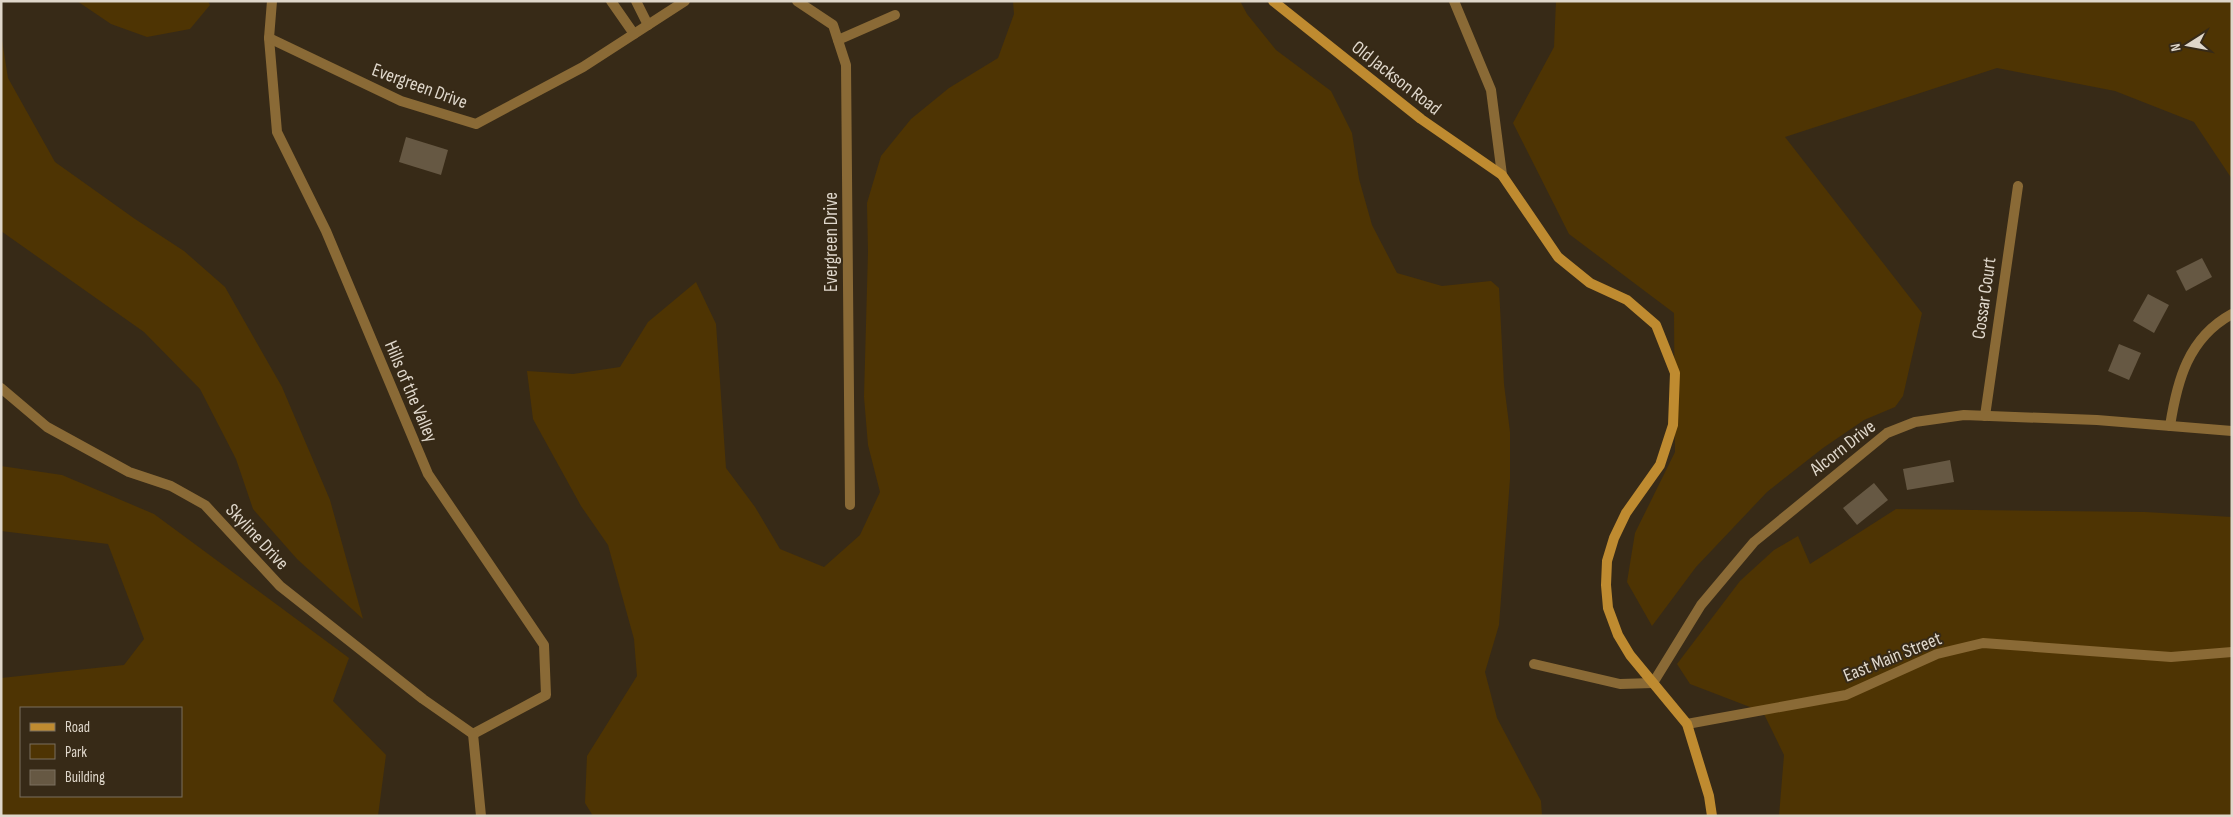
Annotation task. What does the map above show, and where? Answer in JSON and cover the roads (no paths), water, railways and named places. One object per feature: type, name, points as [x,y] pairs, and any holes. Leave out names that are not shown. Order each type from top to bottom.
[{"type":"street","name":"Hills of the Valley","points":[[272,1],[269,38],[277,132],[326,231],[428,474],[544,645],[546,695],[473,734]]},
{"type":"street","points":[[611,1],[634,34]]},
{"type":"street","points":[[636,1],[648,25]]},
{"type":"street","name":"Evergreen Drive","points":[[269,38],[401,101],[476,124],[583,67],[685,1]]},
{"type":"street","name":"Evergreen Drive","points":[[797,1],[832,25],[846,65],[850,505]]},
{"type":"street","name":"Old Jackson Road","points":[[1273,1],[1421,119],[1502,175]]},
{"type":"street","points":[[1454,1],[1491,90],[1502,175],[1558,257],[1590,283],[1627,300],[1656,325],[1674,373],[1673,425],[1660,465],[1626,513],[1614,538],[1607,562],[1606,585],[1608,608],[1618,635],[1630,655],[1687,724],[1709,796],[1712,816]]},
{"type":"street","points":[[838,40],[895,15]]},
{"type":"street","name":"Cossar Court","points":[[1985,416],[2018,186]]},
{"type":"street","points":[[2170,426],[2178,384],[2193,348],[2204,335],[2232,314]]},
{"type":"street","name":"Skyline Drive","points":[[1,388],[47,427],[129,472],[171,486],[205,506],[280,586],[423,699],[473,734]]},
{"type":"street","name":"Alcorn Drive","points":[[1653,683],[1701,605],[1732,567],[1778,520],[1887,433],[1915,422],[1964,415],[2097,420],[2232,431]]},
{"type":"street","name":"East Main Street","points":[[1687,724],[1846,695],[1937,654],[1983,643],[2171,657],[2232,652]]},
{"type":"street","points":[[1534,664],[1620,684],[1653,683]]},
{"type":"street","points":[[473,734],[481,816]]}]
